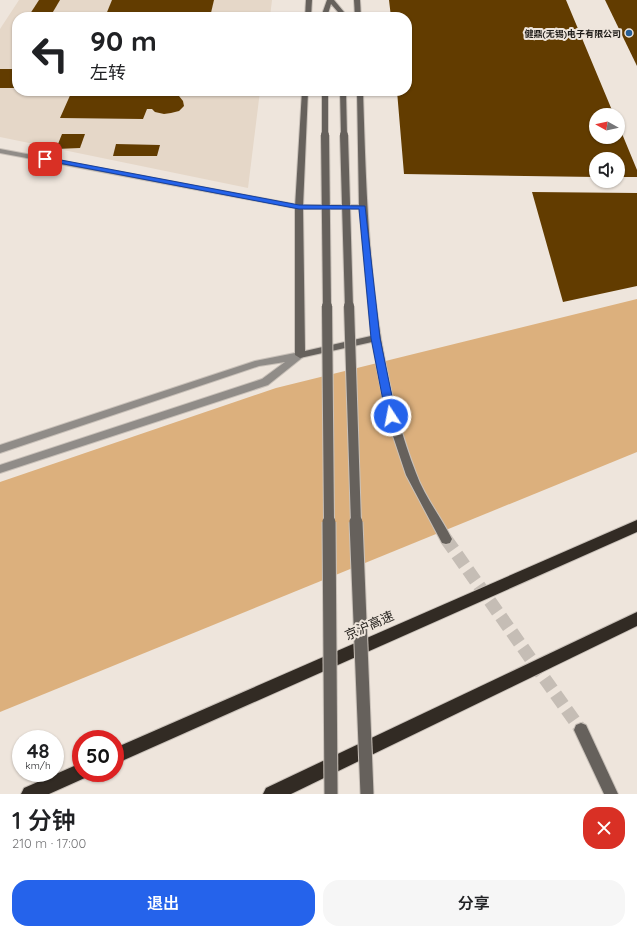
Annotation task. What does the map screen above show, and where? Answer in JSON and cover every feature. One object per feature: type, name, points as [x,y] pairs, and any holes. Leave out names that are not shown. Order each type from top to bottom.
[{"type":"highway","name":"京沪高速","points":[[124,752],[637,526]]},
{"type":"highway","points":[[272,794],[637,619]]},
{"type":"highway","points":[[30,794],[72,775]]},
{"type":"main road","points":[[308,12],[309,0]]},
{"type":"main road","points":[[326,12],[330,0],[341,12]]},
{"type":"main road","points":[[357,0],[358,12]]},
{"type":"main road","points":[[305,96],[299,207],[300,355],[376,338]]},
{"type":"main road","points":[[325,96],[331,794]]},
{"type":"main road","points":[[343,96],[357,552],[367,794]]},
{"type":"main road","points":[[360,96],[363,207],[376,338],[391,416],[411,475],[446,539]]},
{"type":"main road","points":[[581,730],[611,794]]},
{"type":"street","points":[[0,151],[299,207],[363,207]]},
{"type":"street","points":[[0,449],[258,363],[300,355]]},
{"type":"street","points":[[0,469],[265,382],[300,355]]},
{"type":"shaded area","points":[[19,0],[272,0],[271,12],[12,12],[12,96],[259,96],[248,188],[0,137],[0,29]]},
{"type":"shaded area","points":[[637,299],[637,452],[0,712],[0,482],[276,388]]},
{"type":"building","points":[[39,0],[60,0],[53,12],[31,12]]},
{"type":"building","points":[[112,0],[214,0],[211,12],[107,12]]},
{"type":"building","points":[[389,0],[566,0],[611,108],[589,108],[589,144],[625,144],[625,141],[637,170],[637,177],[625,177],[625,152],[589,152],[589,177],[404,174],[397,96],[412,96],[412,12],[390,12]]},
{"type":"building","name":"健鼎(无锡)电子有限公司","points":[[605,0],[637,0],[637,66]]},
{"type":"building","points":[[0,69],[12,69],[12,88],[0,88]]},
{"type":"building","points":[[70,96],[179,96],[183,101],[184,106],[179,111],[164,114],[155,112],[152,109],[147,109],[143,119],[60,118]]},
{"type":"building","points":[[62,134],[85,134],[80,148],[56,149]]},
{"type":"building","points":[[116,144],[160,145],[157,156],[113,156]]},
{"type":"building","points":[[532,192],[637,193],[637,286],[563,302]]},
{"type":"tunnel","points":[[446,539],[581,730]]},
{"type":"place","name":"健鼎(无锡)电子有限公司","points":[[629,33]]},
{"type":"route","points":[[45,159],[299,207],[363,207],[376,338],[391,416]]}]
